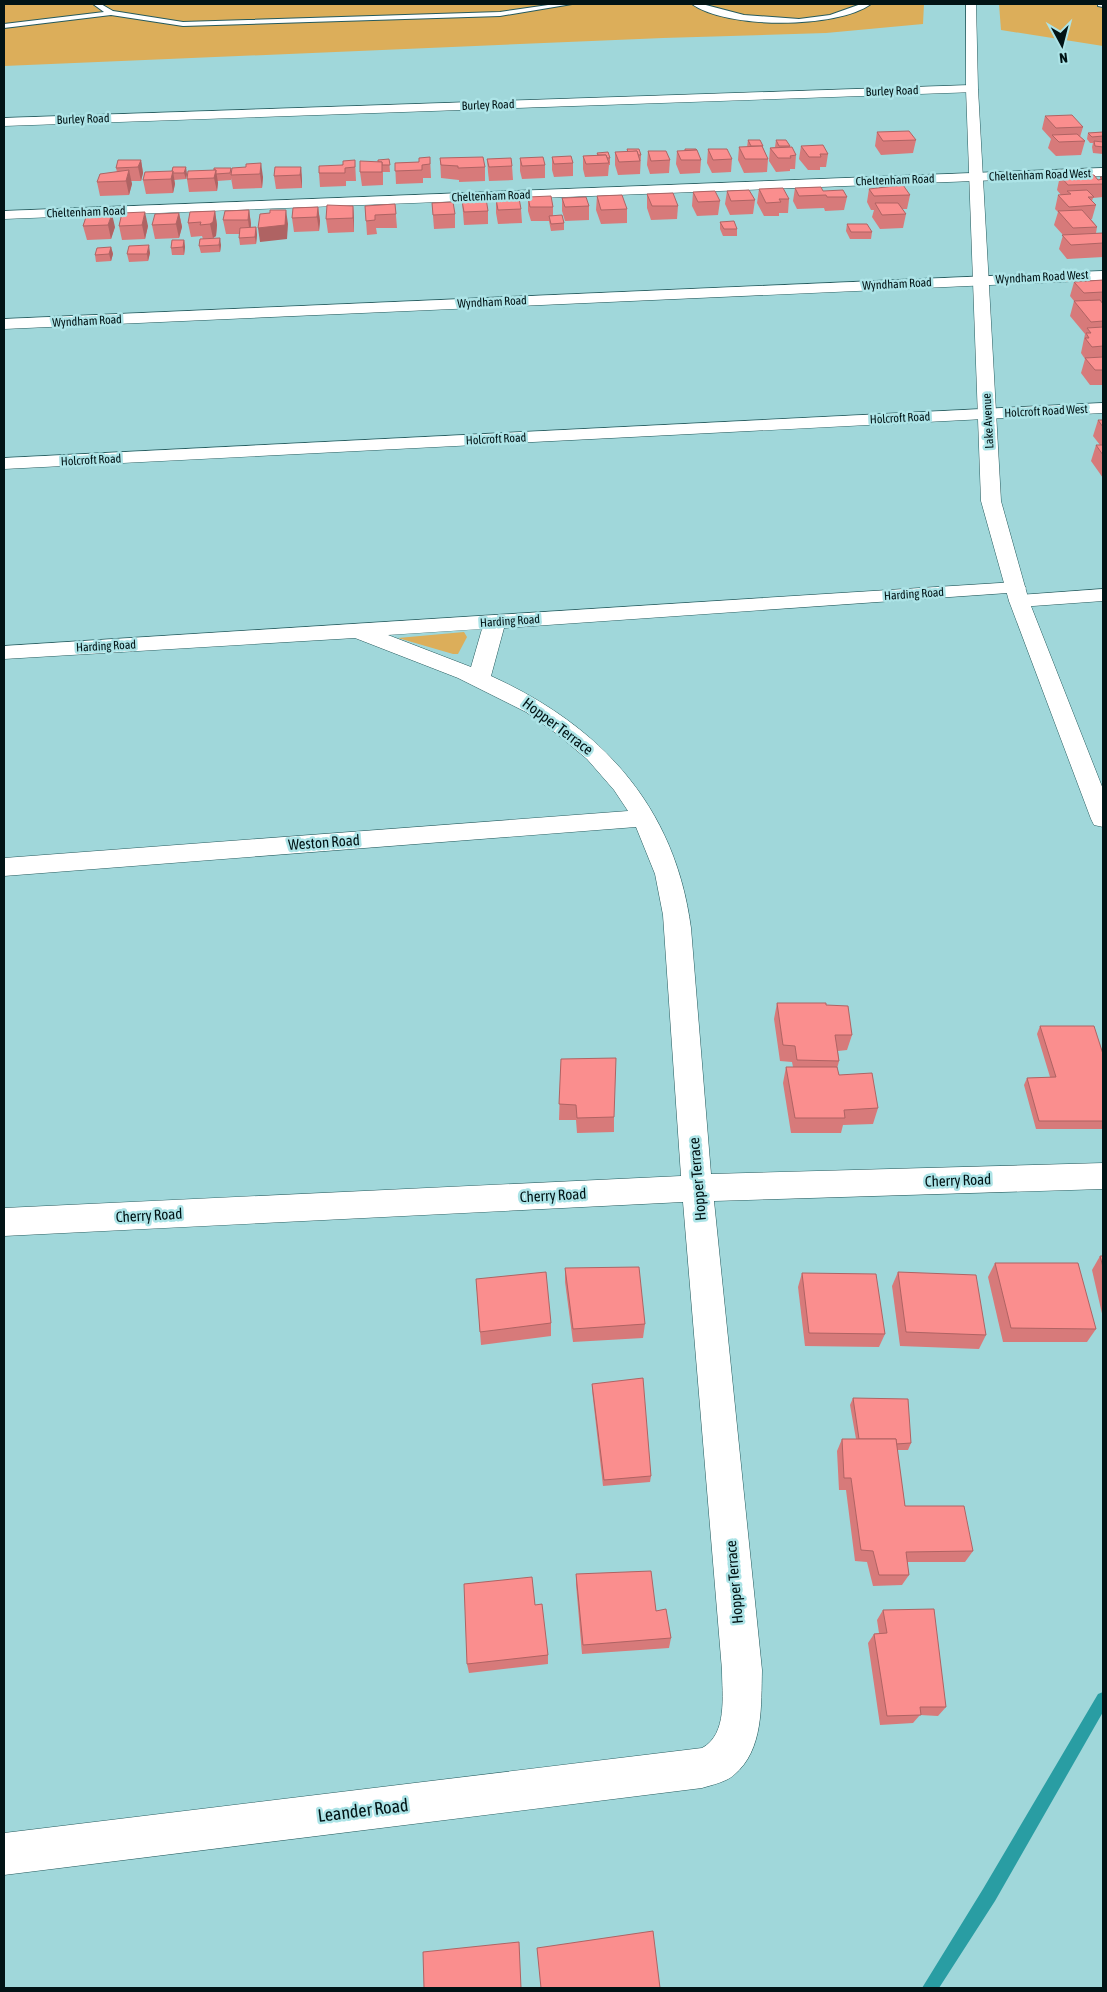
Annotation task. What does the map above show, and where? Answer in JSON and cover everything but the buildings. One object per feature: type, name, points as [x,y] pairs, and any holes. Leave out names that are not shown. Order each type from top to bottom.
[{"type":"street","name":"Lake Avenue","points":[[971,4],[972,89],[978,177],[980,280],[991,501],[1018,594],[1103,819]]},
{"type":"street","name":"Burley Road","points":[[4,122],[972,89]]},
{"type":"street","name":"Cheltenham Road West","points":[[978,177],[1103,172]]},
{"type":"street","name":"Cheltenham Road","points":[[4,215],[978,177]]},
{"type":"street","name":"Wyndham Road West","points":[[980,280],[1103,274]]},
{"type":"street","name":"Wyndham Road","points":[[4,324],[980,280]]},
{"type":"street","name":"Holcroft Road West","points":[[988,414],[1103,408]]},
{"type":"street","name":"Holcroft Road","points":[[4,464],[988,414]]},
{"type":"street","name":"Harding Road","points":[[4,652],[495,622],[1018,594],[1103,595]]},
{"type":"street","points":[[479,678],[495,622]]},
{"type":"street","name":"Hopper Terrace","points":[[357,631],[479,678],[516,695],[574,735],[601,760],[623,786],[644,818],[664,863],[677,918],[698,1188],[742,1670],[741,1721],[736,1738],[721,1760]]},
{"type":"street","name":"Weston Road","points":[[4,867],[644,818]]},
{"type":"street","name":"Cherry Road","points":[[4,1222],[698,1188],[1103,1176]]},
{"type":"street","name":"Leander Road","points":[[4,1854],[702,1768],[721,1760]]},
{"type":"lane","points":[[96,4],[111,12]]},
{"type":"lane","points":[[4,26],[111,12],[184,24],[500,14],[568,4]]},
{"type":"lane","points":[[696,4],[715,12],[754,20],[787,21],[830,18],[867,4]]},
{"type":"lane","points":[[405,7],[433,16]]},
{"type":"shaded area","points":[[4,4],[924,4],[923,24],[826,33],[663,38],[4,66]]},
{"type":"shaded area","points":[[999,4],[1103,4],[1103,46],[1001,30]]},
{"type":"shaded area","points":[[464,632],[467,637],[458,654],[398,638]]},
{"type":"waterway","points":[[930,1988],[989,1895],[1103,1699]]}]
